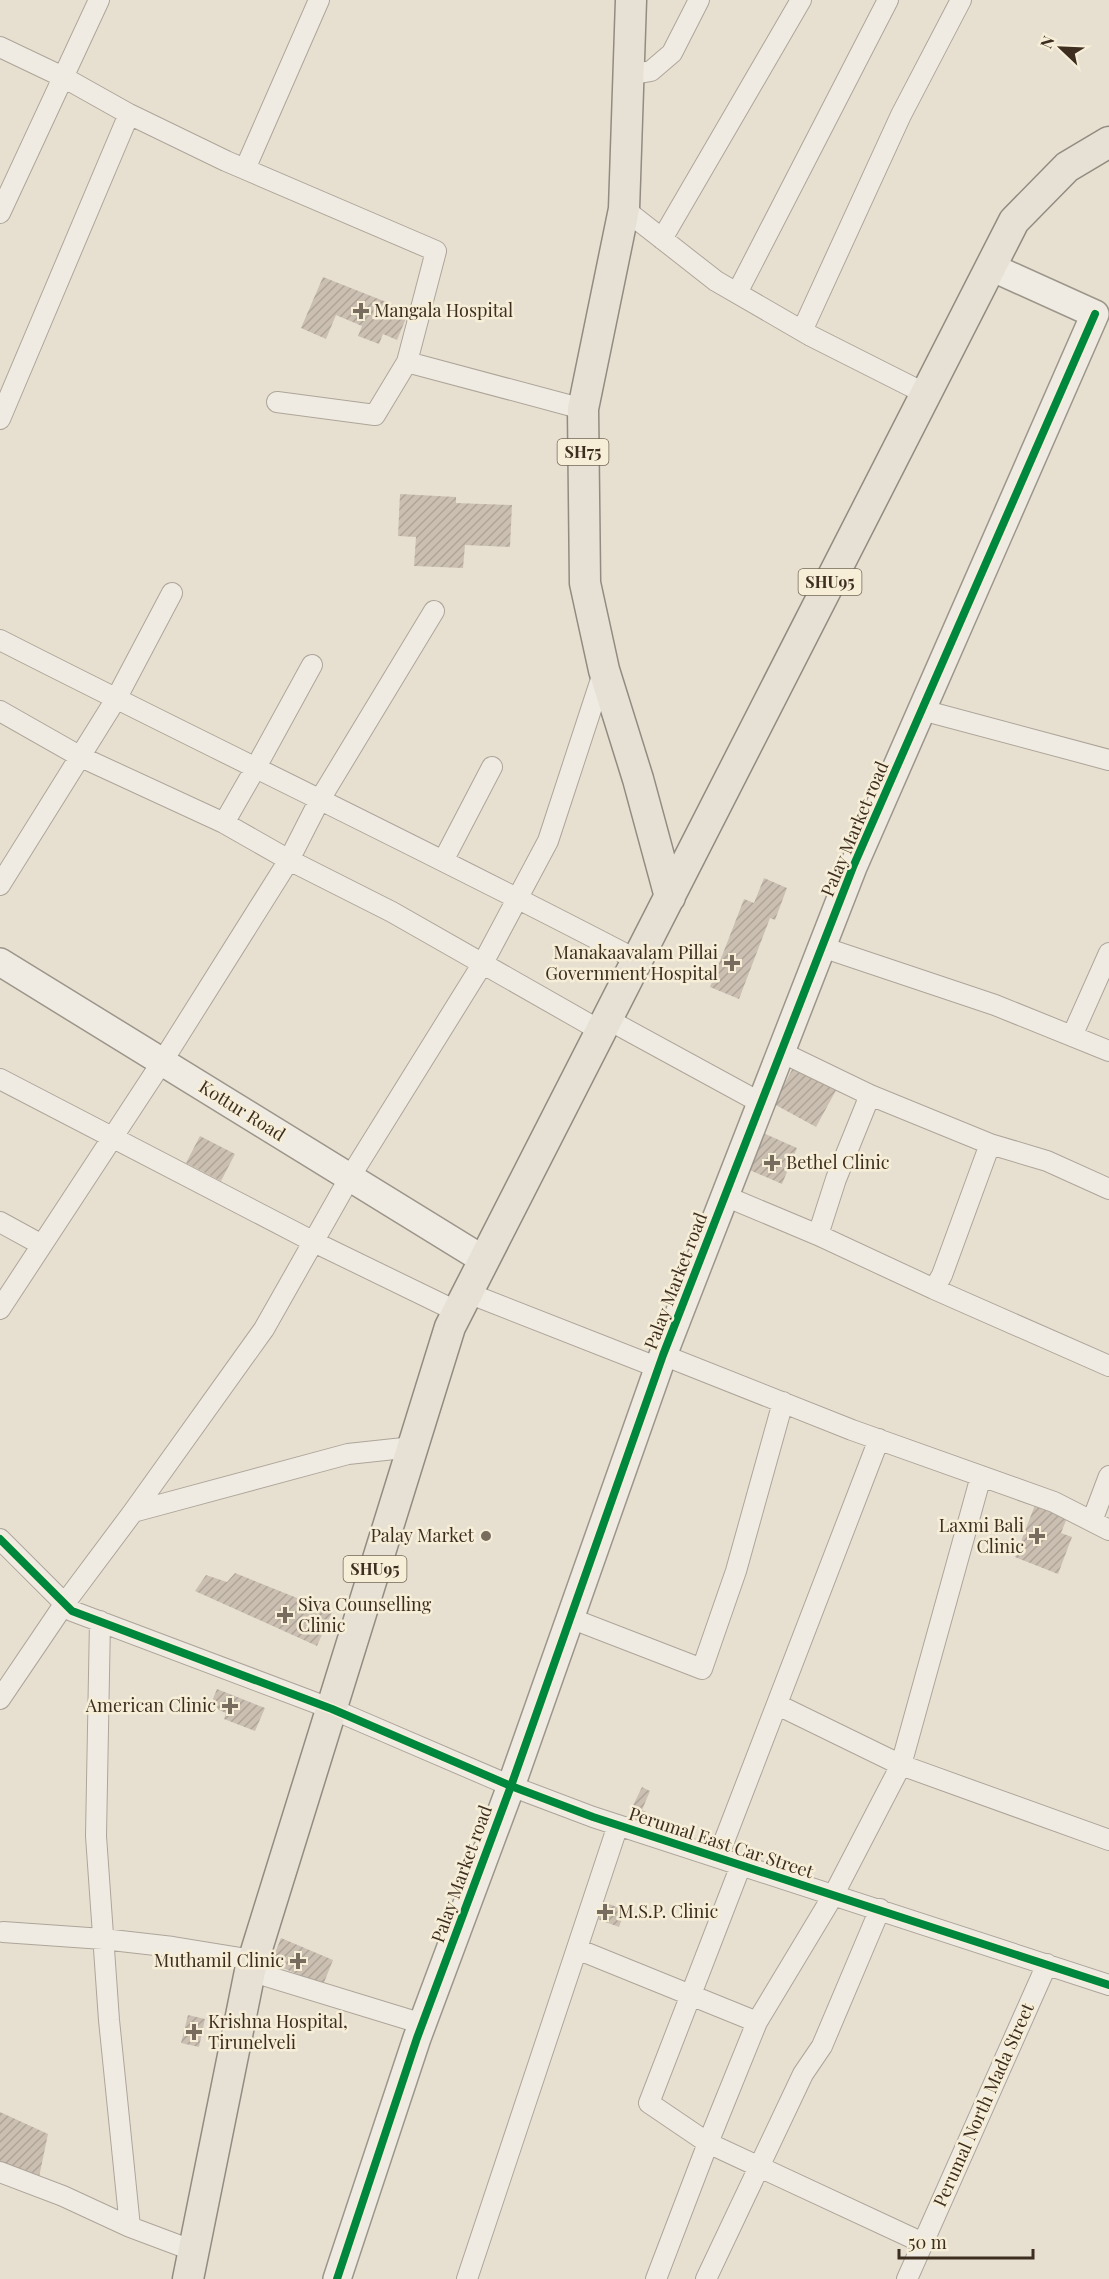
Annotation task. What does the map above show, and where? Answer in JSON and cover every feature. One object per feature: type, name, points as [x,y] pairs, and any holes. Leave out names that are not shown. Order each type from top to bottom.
[{"type":"main road","name":"SH75","points":[[631,0],[624,209],[583,409],[585,583],[604,670],[638,779],[670,897]]},
{"type":"main road","name":"SHU95","points":[[191,2265],[252,1966],[450,1327],[1014,221],[1067,167],[1109,142]]},
{"type":"street","points":[[0,213],[99,0]]},
{"type":"street","points":[[245,169],[320,0]]},
{"type":"street","points":[[628,75],[651,71],[672,53],[699,0]]},
{"type":"street","points":[[662,239],[801,0]]},
{"type":"street","points":[[737,293],[888,0]]},
{"type":"street","points":[[802,331],[901,115],[961,0]]},
{"type":"street","points":[[0,47],[63,77],[129,114],[245,169],[436,251],[407,362],[375,415],[277,402]]},
{"type":"street","points":[[0,419],[129,114]]},
{"type":"street","points":[[624,209],[716,281],[802,331],[926,394]]},
{"type":"street","name":"Palay Market road","points":[[337,2279],[423,2024],[511,1786],[661,1361],[853,867],[922,710],[1102,317],[991,267]]},
{"type":"street","points":[[407,362],[583,409]]},
{"type":"street","points":[[0,885],[116,699],[172,593]]},
{"type":"street","points":[[0,1309],[162,1062],[290,860],[319,801],[434,611]]},
{"type":"street","points":[[0,640],[637,960]]},
{"type":"street","points":[[224,823],[312,665]]},
{"type":"street","points":[[0,1699],[64,1603],[133,1512],[264,1329],[350,1178],[483,963],[548,841],[604,670]]},
{"type":"street","points":[[922,710],[1109,760]]},
{"type":"street","points":[[0,711],[81,757],[224,823],[483,963],[761,1103]]},
{"type":"street","points":[[443,861],[492,767]]},
{"type":"street","points":[[822,947],[995,1005],[1109,1051]]},
{"type":"street","points":[[1072,1036],[1109,953]]},
{"type":"street","name":"Kottur Road","points":[[0,962],[484,1260]]},
{"type":"street","points":[[781,1052],[870,1095],[990,1144],[1047,1161],[1109,1189]]},
{"type":"street","points":[[0,1079],[314,1242],[463,1303],[661,1361],[783,1402],[1054,1502],[1100,1525],[1109,1476]]},
{"type":"street","points":[[818,1235],[836,1179],[870,1095]]},
{"type":"street","points":[[934,1289],[942,1275],[990,1144]]},
{"type":"street","points":[[725,1196],[818,1235],[1109,1366]]},
{"type":"street","points":[[0,1222],[42,1245]]},
{"type":"street","points":[[570,1618],[702,1669],[736,1571],[783,1402]]},
{"type":"street","points":[[718,1857],[879,1439]]},
{"type":"street","points":[[133,1512],[348,1454],[413,1447]]},
{"type":"street","points":[[656,2279],[757,2022],[834,1894],[901,1765],[981,1476]]},
{"type":"street","name":"Perumal East Car Street","points":[[0,1539],[72,1611],[332,1709],[511,1786],[618,1825],[1109,1985]]},
{"type":"street","points":[[100,1622],[96,1836],[109,2019],[130,2227]]},
{"type":"street","points":[[778,1704],[901,1765],[1109,1840]]},
{"type":"street","points":[[467,2279],[618,1825]]},
{"type":"street","points":[[741,1865],[649,2103],[708,2143],[923,2243]]},
{"type":"street","points":[[706,2279],[803,2074],[822,2046],[880,1909]]},
{"type":"street","points":[[3,1932],[103,1939],[173,1947],[252,1966],[423,2024]]},
{"type":"street","points":[[577,1949],[757,2022]]},
{"type":"street","name":"Perumal North Mada Street","points":[[907,2279],[1047,1964]]},
{"type":"street","points":[[0,2172],[63,2196],[130,2227],[191,2265]]},
{"type":"building","points":[[323,277],[409,311],[397,340],[383,334],[379,344],[358,336],[362,326],[336,315],[326,339],[301,328]]},
{"type":"building","points":[[400,494],[456,497],[456,503],[512,505],[510,547],[465,545],[463,568],[414,566],[416,537],[398,536]]},
{"type":"building","points":[[764,878],[787,888],[775,920],[770,918],[739,999],[710,987],[744,899],[754,903]]},
{"type":"building","points":[[797,1060],[840,1083],[816,1127],[774,1104]]},
{"type":"building","points":[[761,1132],[797,1148],[782,1184],[745,1168]]},
{"type":"building","points":[[200,1136],[235,1154],[221,1181],[186,1163]]},
{"type":"building","points":[[1035,1505],[1067,1518],[1061,1533],[1072,1537],[1058,1574],[1015,1557]]},
{"type":"building","points":[[235,1573],[332,1612],[317,1646],[195,1591],[206,1575],[227,1582]]},
{"type":"building","points":[[217,1689],[265,1708],[255,1731],[224,1719],[226,1713],[210,1706]]},
{"type":"building","points":[[642,1787],[650,1791],[642,1810],[646,1812],[639,1826],[626,1820]]},
{"type":"building","points":[[598,1900],[625,1910],[619,1927],[592,1917]]},
{"type":"building","points":[[281,1938],[333,1960],[323,1985],[271,1963]]},
{"type":"building","points":[[188,2015],[205,2019],[199,2047],[181,2043]]},
{"type":"building","points":[[0,2112],[48,2134],[38,2182],[0,2167]]},
{"type":"cycle path","points":[[337,2279],[417,2038],[511,1786],[663,1355],[853,867],[1095,314]]},
{"type":"cycle path","points":[[0,1539],[72,1611],[332,1709],[511,1786],[593,1817],[1109,1985]]},
{"type":"place","name":"Mangala Hospital","points":[[361,311]]},
{"type":"place","name":"Manakaavalam Pillai Government Hospital","points":[[732,963]]},
{"type":"place","name":"Bethel Clinic","points":[[772,1163]]},
{"type":"place","name":"Palay Market","points":[[486,1536]]},
{"type":"place","name":"Laxmi Bali Clinic","points":[[1037,1536]]},
{"type":"place","name":"Siva Counselling Clinic","points":[[285,1615]]},
{"type":"place","name":"American Clinic","points":[[230,1706]]},
{"type":"place","name":"M.S.P. Clinic","points":[[605,1912]]},
{"type":"place","name":"Muthamil Clinic","points":[[298,1961]]},
{"type":"place","name":"Krishna Hospital, Tirunelveli","points":[[194,2032]]}]
